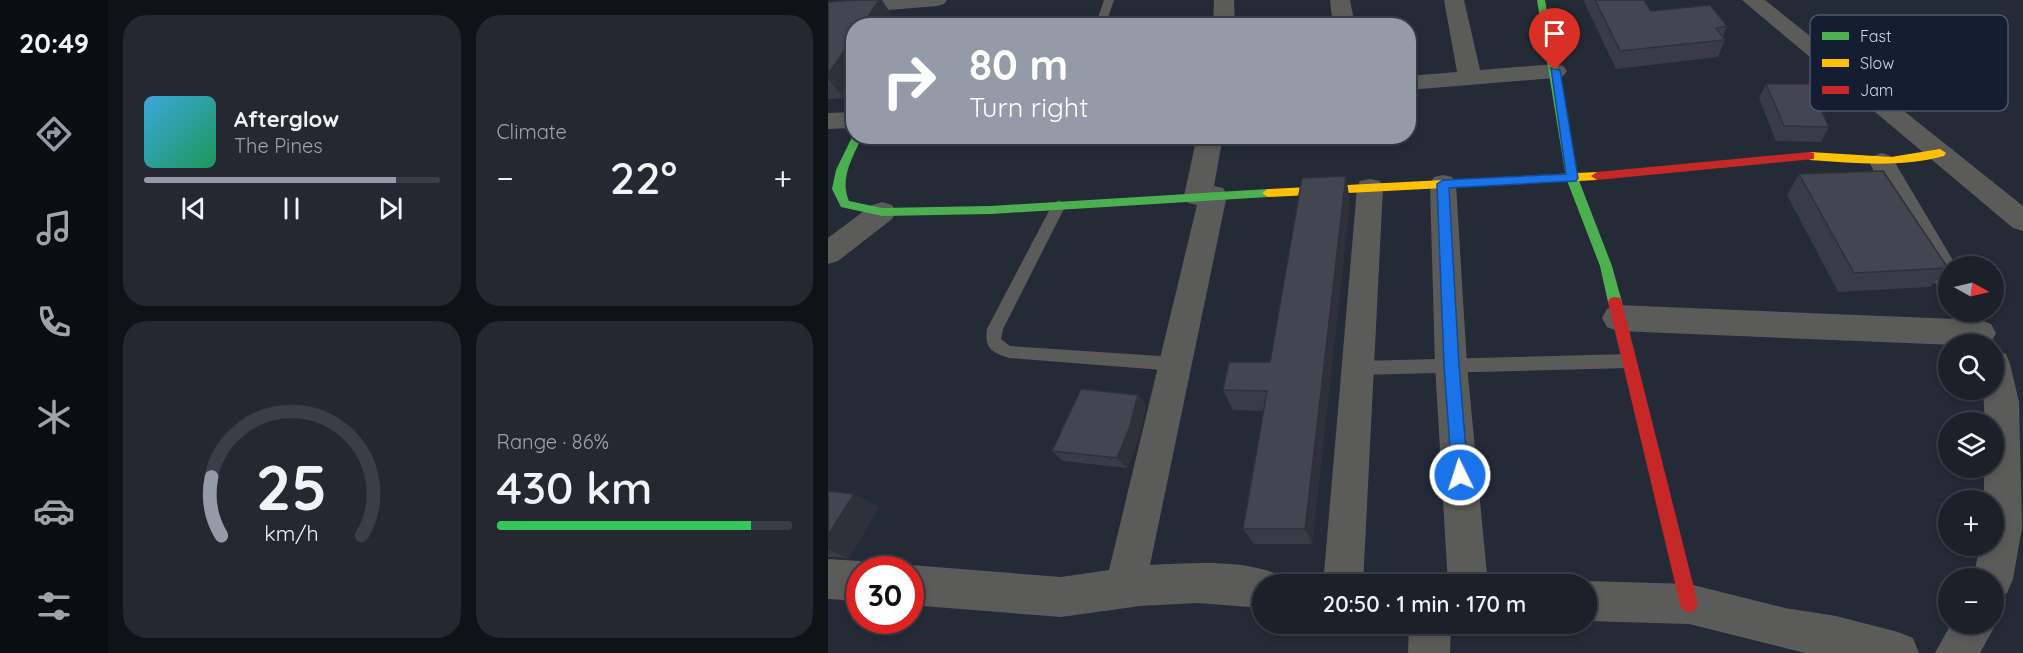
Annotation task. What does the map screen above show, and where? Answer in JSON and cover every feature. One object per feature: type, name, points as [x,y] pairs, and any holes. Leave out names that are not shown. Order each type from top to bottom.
[{"type":"street","points":[[1224,0],[1224,18]]},
{"type":"street","points":[[1340,0],[1342,18]]},
{"type":"street","points":[[1454,0],[1470,79]]},
{"type":"street","points":[[1541,0],[1572,178],[1606,266],[1689,604]]},
{"type":"street","points":[[1752,0],[1810,47]]},
{"type":"street","points":[[828,9],[931,1]]},
{"type":"street","points":[[919,18],[931,1]]},
{"type":"street","points":[[1416,82],[1470,79],[1555,70]]},
{"type":"street","points":[[1888,111],[2023,221]]},
{"type":"street","points":[[828,121],[846,120]]},
{"type":"street","points":[[854,144],[842,170],[838,189],[845,204],[882,212],[1572,178],[1810,156],[1882,162],[1916,160],[1940,153]]},
{"type":"street","points":[[1125,589],[1175,364],[1206,196],[1209,144]]},
{"type":"street","points":[[1882,162],[1938,260]]},
{"type":"street","points":[[1443,184],[1451,365],[1467,574]]},
{"type":"street","points":[[1344,574],[1370,188]]},
{"type":"street","points":[[828,253],[882,212]]},
{"type":"street","points":[[1618,318],[1938,337]]},
{"type":"street","points":[[1995,568],[2003,528],[2001,400]]},
{"type":"street","points":[[828,579],[846,580]]},
{"type":"street","points":[[924,586],[1061,597],[1197,583],[1252,587]]},
{"type":"street","points":[[1597,601],[1689,604],[1785,629],[1836,637],[1898,653]]},
{"type":"street","points":[[1429,653],[1430,634]]},
{"type":"street","points":[[1956,653],[1969,634]]},
{"type":"lane","points":[[1103,18],[1109,0]]},
{"type":"lane","points":[[1059,205],[995,329],[993,340],[999,348],[1009,352],[1175,364]]},
{"type":"lane","points":[[1358,368],[1629,361]]},
{"type":"building","points":[[879,0],[867,18],[846,18],[846,48],[828,74],[828,2]]},
{"type":"building","points":[[1595,0],[1644,0],[1651,11],[1710,5],[1727,26],[1716,28],[1725,40],[1620,51]]},
{"type":"building","points":[[1766,84],[1809,84],[1810,111],[1822,111],[1829,127],[1784,126]]},
{"type":"building","points":[[1883,171],[1940,256],[1938,256],[1938,269],[1854,273],[1799,174]]},
{"type":"building","points":[[1346,176],[1305,529],[1243,529],[1267,391],[1223,390],[1229,362],[1270,362],[1302,178]]},
{"type":"building","points":[[1081,389],[1138,395],[1129,429],[1117,458],[1052,451]]},
{"type":"building","points":[[828,491],[854,494],[828,535]]},
{"type":"traffic: fast","points":[[1541,0],[1572,178],[1606,266],[1615,302]]},
{"type":"traffic: fast","points":[[853,144],[842,170],[838,189],[845,204],[882,212],[991,210],[1268,193]]},
{"type":"traffic: slow","points":[[1810,156],[1891,160],[1940,153]]},
{"type":"traffic: slow","points":[[1268,193],[1597,176]]},
{"type":"traffic: jam","points":[[1597,176],[1810,156]]},
{"type":"traffic: jam","points":[[1615,302],[1689,604]]},
{"type":"route","points":[[1460,475],[1451,365],[1443,184],[1572,178],[1555,70]]}]
